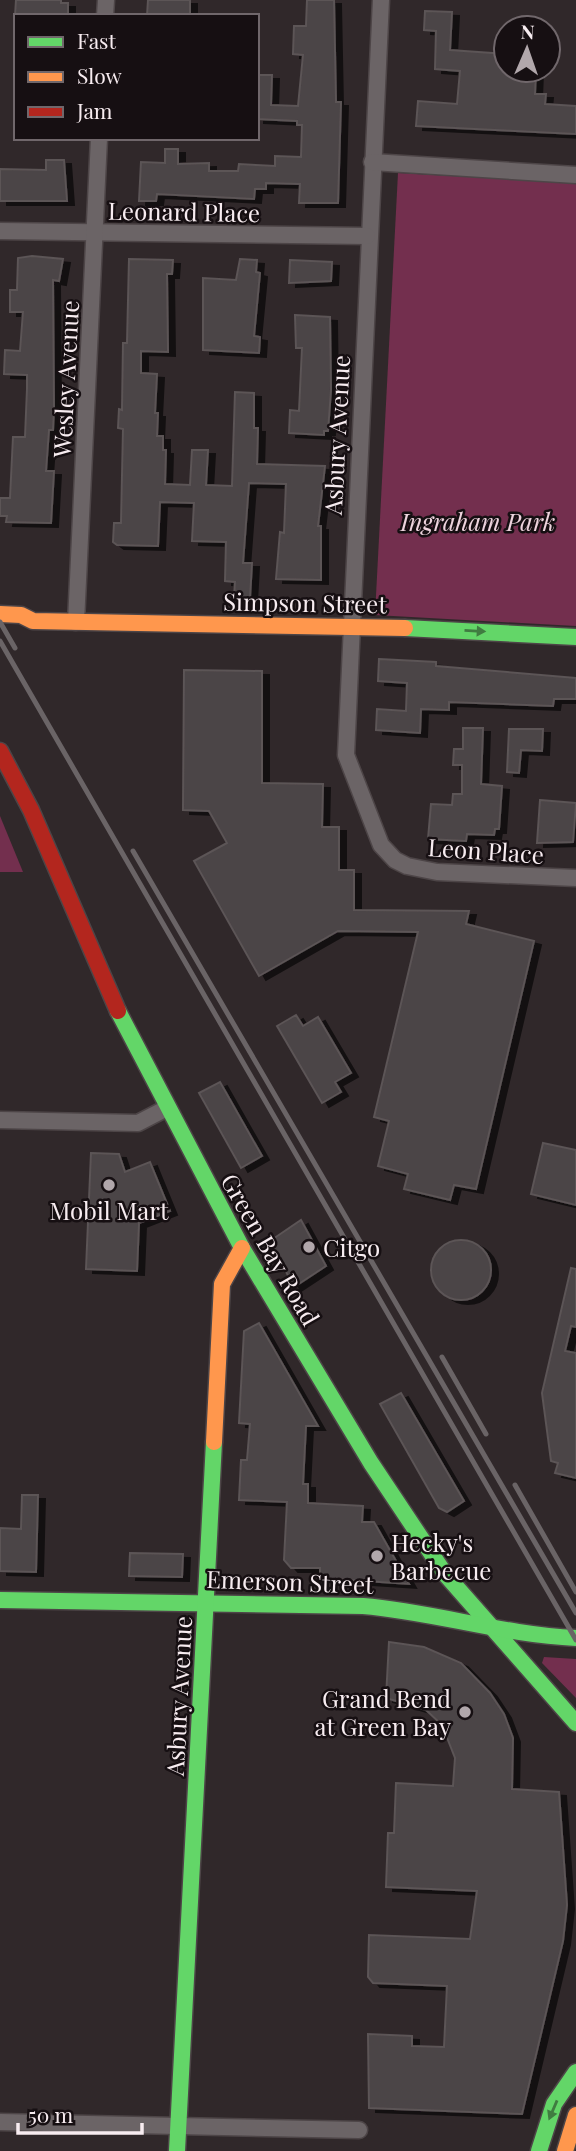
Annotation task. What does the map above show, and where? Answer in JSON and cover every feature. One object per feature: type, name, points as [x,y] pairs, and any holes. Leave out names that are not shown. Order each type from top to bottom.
[{"type":"main road","name":"Simpson Street","points":[[0,614],[21,615],[33,621],[350,625],[576,637]]},
{"type":"main road","name":"Simpson Street","points":[[0,628],[21,629],[33,621]]},
{"type":"main road","name":"Green Bay Road","points":[[0,751],[31,810],[121,1020],[165,1109],[242,1248],[384,1483],[445,1574],[576,1723]]},
{"type":"main road","name":"Asbury Avenue","points":[[177,2151],[222,1284],[242,1248]]},
{"type":"main road","name":"Emerson Street","points":[[0,1600],[206,1601],[414,1610],[531,1636],[576,1638]]},
{"type":"main road","points":[[539,2151],[554,2104],[576,2072]]},
{"type":"main road","points":[[565,2151],[576,2115]]},
{"type":"street","name":"Asbury Avenue","points":[[381,0],[367,236],[346,755],[382,845],[395,860]]},
{"type":"street","name":"Wesley Avenue","points":[[76,622],[99,140]]},
{"type":"street","points":[[372,162],[576,175]]},
{"type":"street","name":"Leonard Place","points":[[0,231],[367,236]]},
{"type":"street","name":"Leon Place","points":[[395,860],[407,866],[437,872],[576,878]]},
{"type":"street","points":[[0,1120],[138,1123],[165,1109]]},
{"type":"street","points":[[0,2122],[359,2130]]},
{"type":"green space","name":"Ingraham Park","points":[[398,173],[576,183],[576,626],[375,615]]},
{"type":"green space","points":[[0,816],[23,872],[0,872]]},
{"type":"green space","points":[[544,1657],[576,1659],[576,1698],[542,1663]]},
{"type":"building","points":[[16,0],[61,0],[61,3],[68,3],[68,14],[15,14]]},
{"type":"building","points":[[148,0],[190,0],[190,14],[147,14]]},
{"type":"building","points":[[307,0],[334,0],[336,102],[341,102],[338,203],[299,203],[300,184],[266,183],[266,189],[255,189],[254,199],[157,194],[156,201],[139,201],[141,162],[165,163],[165,149],[178,149],[178,164],[209,163],[209,171],[238,171],[239,164],[275,166],[275,156],[301,157],[302,125],[297,125],[297,121],[259,119],[259,75],[272,75],[271,105],[298,106],[303,55],[293,54],[294,26],[306,26]]},
{"type":"building","points":[[425,11],[452,12],[450,50],[492,53],[492,84],[535,84],[535,94],[546,94],[545,104],[576,106],[576,134],[416,126],[418,101],[457,104],[460,71],[435,69],[436,31],[424,30]]},
{"type":"building","points":[[46,160],[64,160],[67,201],[0,201],[0,169],[46,170]]},
{"type":"building","points":[[32,256],[63,259],[59,281],[53,280],[54,409],[53,430],[49,430],[46,471],[54,471],[51,523],[6,522],[7,516],[0,516],[0,498],[10,498],[13,437],[25,437],[27,375],[4,374],[5,350],[20,351],[23,312],[10,312],[10,290],[17,290],[18,258]]},
{"type":"building","points":[[129,259],[173,260],[172,274],[167,274],[168,352],[141,351],[141,373],[157,374],[155,413],[158,413],[157,436],[163,436],[163,450],[166,450],[165,484],[190,485],[192,450],[208,450],[206,485],[232,486],[235,392],[254,393],[254,428],[258,428],[257,464],[325,466],[318,526],[321,526],[321,580],[276,579],[280,532],[284,533],[286,484],[249,483],[243,563],[252,563],[250,598],[234,597],[235,582],[225,581],[226,542],[192,541],[194,503],[160,502],[158,546],[117,545],[113,542],[114,523],[121,523],[123,429],[118,428],[119,409],[122,410],[123,343],[127,343]]},
{"type":"building","points":[[240,259],[257,260],[256,272],[260,273],[254,336],[260,337],[259,353],[203,350],[203,278],[236,280]]},
{"type":"building","points":[[290,260],[332,262],[331,281],[289,283]]},
{"type":"building","points":[[295,315],[330,317],[331,390],[328,431],[324,431],[324,435],[289,433],[290,410],[299,411],[302,348],[296,348]]},
{"type":"building","points":[[379,659],[436,662],[436,666],[576,678],[576,699],[554,699],[553,706],[449,702],[449,710],[421,709],[420,733],[376,730],[377,709],[406,711],[407,683],[378,681]]},
{"type":"building","points":[[184,670],[262,671],[262,783],[323,784],[322,827],[339,827],[339,870],[354,870],[354,910],[469,911],[466,924],[534,941],[476,1189],[454,1185],[450,1200],[404,1189],[408,1174],[378,1166],[389,1121],[374,1117],[418,932],[338,931],[259,976],[194,861],[227,843],[209,811],[183,810]]},
{"type":"building","points":[[463,728],[483,728],[481,784],[502,786],[499,829],[495,829],[494,835],[467,834],[466,841],[428,839],[431,804],[452,805],[453,794],[462,794],[462,765],[453,765],[454,749],[463,749]]},
{"type":"building","points":[[509,729],[543,729],[542,751],[521,750],[519,773],[507,772]]},
{"type":"building","points":[[540,800],[576,803],[573,842],[537,843]]},
{"type":"building","points":[[296,1015],[303,1026],[318,1017],[351,1073],[335,1082],[341,1092],[322,1103],[277,1026]]},
{"type":"building","points":[[220,1082],[262,1156],[241,1168],[199,1093]]},
{"type":"building","points":[[543,1143],[576,1150],[576,1205],[531,1194]]},
{"type":"building","name":"Mobil Mart","points":[[91,1153],[119,1154],[125,1172],[150,1162],[170,1211],[139,1223],[137,1271],[86,1269]]},
{"type":"building","points":[[301,1220],[326,1266],[294,1287],[270,1241]]},
{"type":"building","points":[[461,1240],[478,1245],[486,1253],[491,1270],[486,1287],[478,1295],[461,1300],[444,1295],[436,1287],[431,1270],[436,1253],[444,1245]]},
{"type":"building","points":[[571,1268],[576,1269],[576,1327],[571,1326],[565,1351],[576,1353],[576,1478],[555,1473],[558,1463],[551,1461],[542,1393]]},
{"type":"building","points":[[259,1323],[318,1426],[306,1426],[303,1484],[308,1484],[308,1503],[363,1506],[362,1522],[374,1522],[409,1584],[320,1578],[320,1568],[291,1568],[284,1560],[287,1502],[239,1500],[241,1460],[247,1460],[250,1424],[239,1423],[244,1331]]},
{"type":"building","points":[[401,1393],[464,1501],[447,1512],[439,1508],[380,1404]]},
{"type":"building","points":[[22,1495],[38,1495],[36,1572],[0,1571],[0,1528],[21,1529]]},
{"type":"building","points":[[130,1553],[183,1554],[182,1577],[129,1576]]},
{"type":"building","points":[[389,1642],[424,1647],[461,1663],[490,1693],[504,1714],[513,1738],[512,1789],[559,1792],[567,1905],[563,1941],[522,2114],[369,2108],[368,2034],[412,2036],[412,2046],[444,2047],[447,1986],[373,1983],[368,1977],[369,1935],[470,1939],[477,1891],[386,1887],[388,1833],[394,1833],[396,1783],[453,1786],[455,1758],[442,1725],[426,1710],[386,1698]]},
{"type":"railway","points":[[0,622],[15,648]]},
{"type":"railway","points":[[0,641],[576,1640]]},
{"type":"railway","points":[[133,851],[576,1613]]},
{"type":"railway","points":[[442,1357],[486,1434]]},
{"type":"railway","points":[[515,1485],[576,1592]]},
{"type":"traffic: fast","points":[[405,628],[576,637]]},
{"type":"traffic: fast","points":[[118,1011],[242,1248],[371,1463],[445,1574],[576,1723]]},
{"type":"traffic: fast","points":[[177,2151],[214,1442]]},
{"type":"traffic: fast","points":[[0,1600],[363,1606],[417,1613],[522,1633],[576,1638]]},
{"type":"traffic: fast","points":[[539,2151],[554,2104],[576,2072]]},
{"type":"traffic: slow","points":[[0,614],[21,615],[33,621],[405,628]]},
{"type":"traffic: slow","points":[[214,1442],[222,1284],[242,1248]]},
{"type":"traffic: slow","points":[[565,2151],[576,2115]]},
{"type":"traffic: jam","points":[[0,751],[31,810],[118,1011]]},
{"type":"place","name":"Mobil Mart","points":[[109,1185]]},
{"type":"place","name":"Citgo","points":[[309,1247]]},
{"type":"place","name":"Hecky's Barbecue","points":[[377,1556]]},
{"type":"place","name":"Grand Bend at Green Bay","points":[[465,1712]]}]
